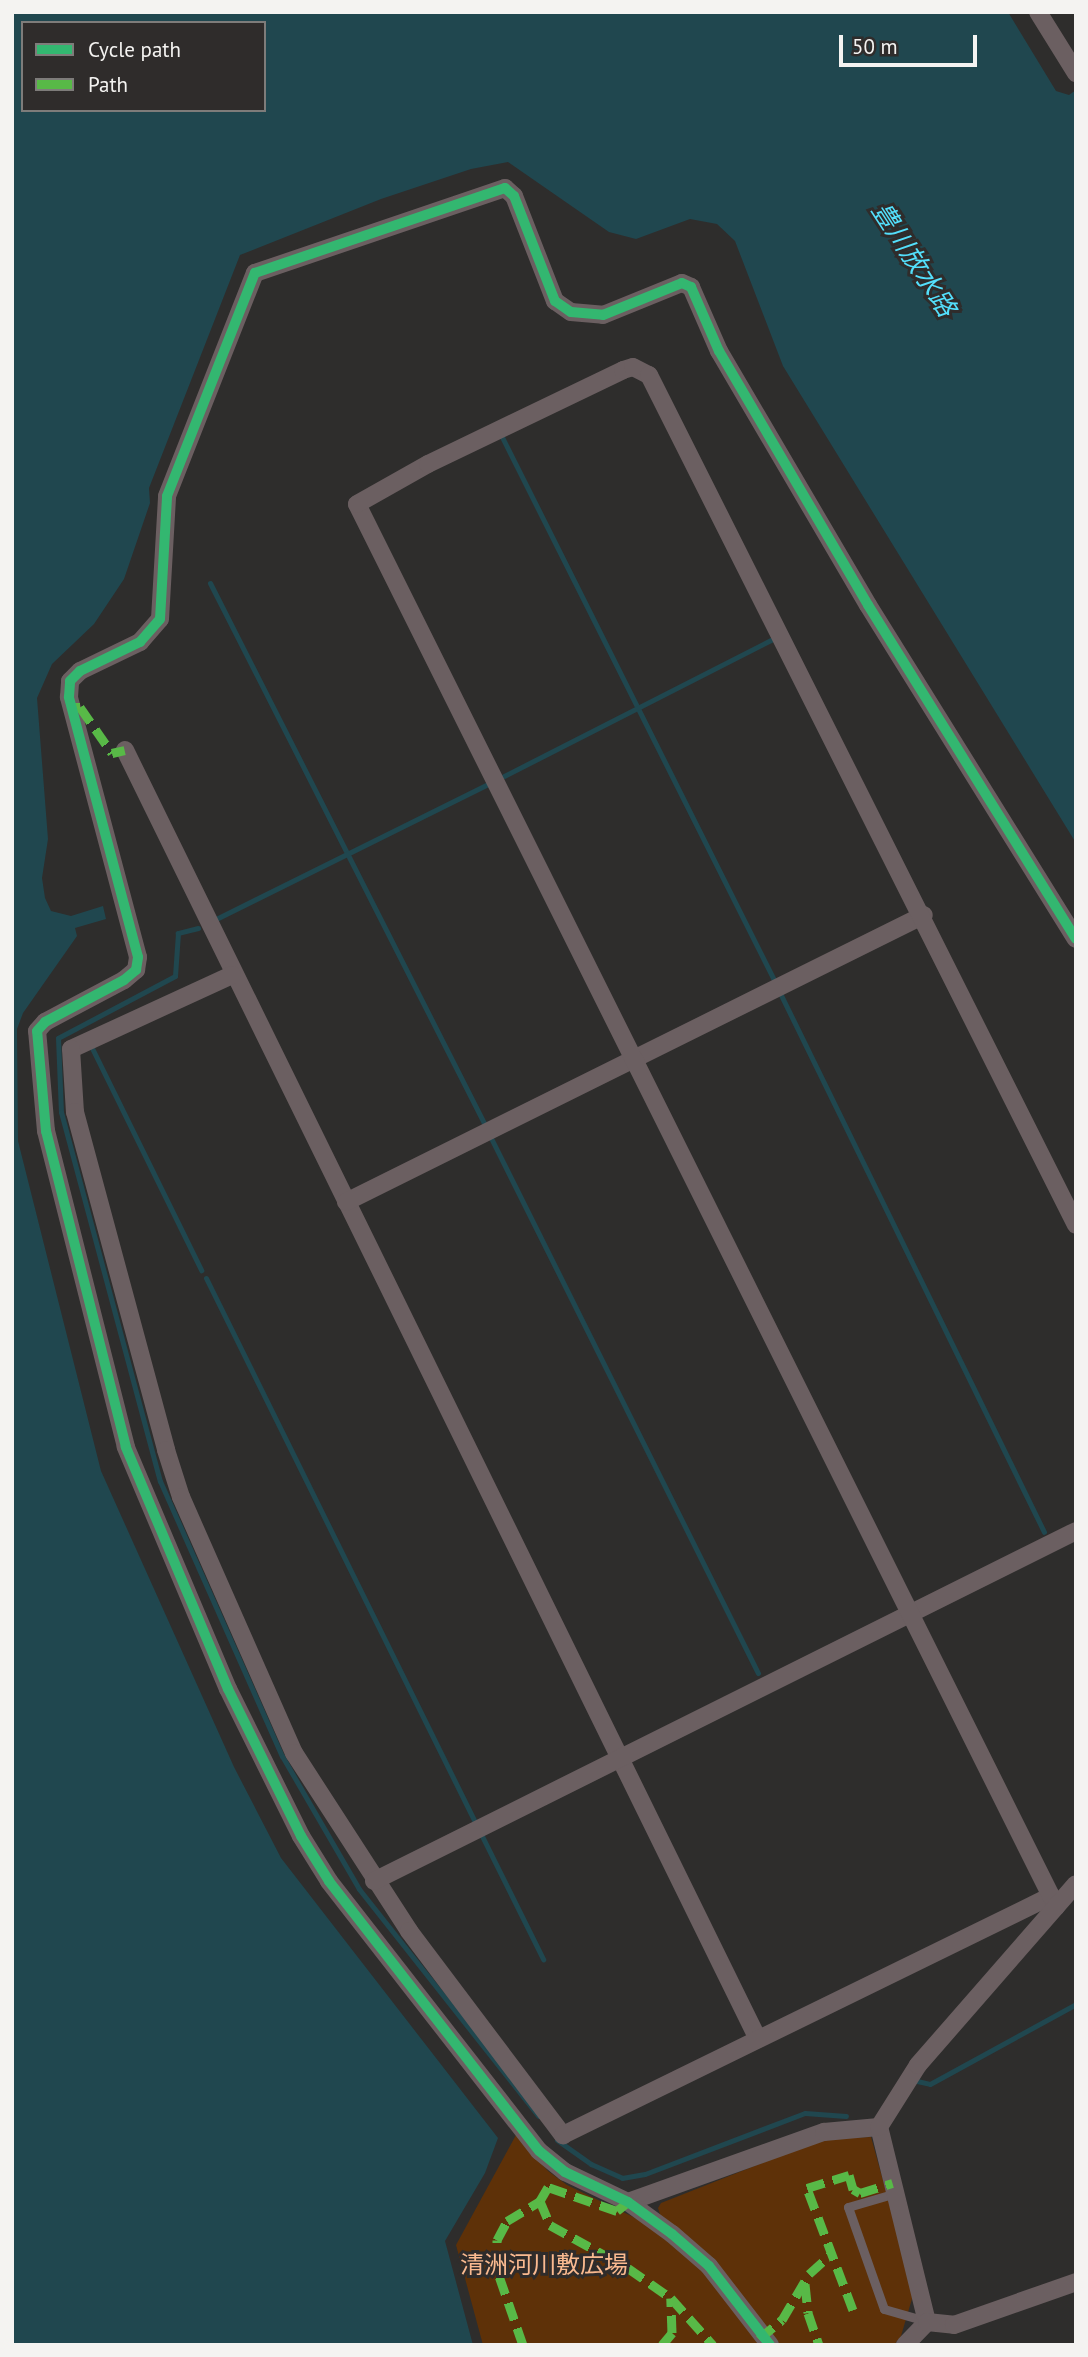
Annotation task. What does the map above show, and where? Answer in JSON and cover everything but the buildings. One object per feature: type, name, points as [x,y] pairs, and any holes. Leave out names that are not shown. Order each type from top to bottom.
[{"type":"street","points":[[1038,12],[1076,73]]},
{"type":"street","points":[[770,2345],[709,2266],[628,2202],[565,2172],[539,2151],[329,1881],[301,1836],[223,1677],[126,1447],[46,1130],[37,1031],[45,1022],[124,980],[136,970],[138,957],[69,697],[70,681],[79,671],[140,642],[160,619],[167,496],[256,273],[505,188],[514,196],[555,301],[570,312],[603,315],[682,284],[691,288],[719,351],[854,582],[1076,939]]},
{"type":"street","points":[[1053,1901],[357,504],[428,464],[622,370],[633,367],[649,375],[924,915],[1076,1225]]},
{"type":"street","points":[[125,750],[232,975],[623,1758],[758,2039]]},
{"type":"street","points":[[346,1202],[924,915]]},
{"type":"street","points":[[232,975],[71,1049],[75,1112],[181,1497],[289,1743],[374,1881],[563,2135],[758,2039],[1053,1901],[1076,1884]]},
{"type":"street","points":[[374,1881],[1076,1531]]},
{"type":"street","points":[[928,2322],[879,2127],[918,2065],[1053,1901]]},
{"type":"street","points":[[628,2202],[824,2132],[879,2127]]},
{"type":"street","points":[[928,2322],[954,2325],[1076,2282]]},
{"type":"street","points":[[905,2345],[928,2322]]},
{"type":"lane","points":[[896,2193],[848,2207],[884,2309],[928,2322]]},
{"type":"green space","name":"清洲河川敷広場","points":[[516,2135],[548,2171],[567,2185],[652,2226],[712,2277],[765,2345],[483,2345],[456,2245]]},
{"type":"green space","name":"清洲河川敷広場","points":[[871,2137],[914,2292],[901,2336],[894,2345],[777,2345],[661,2217],[658,2208],[661,2203],[823,2139]]},
{"type":"water","name":"豊川放水路","points":[[12,12],[1008,12],[1056,91],[1069,95],[1076,90],[1076,843],[783,366],[735,241],[717,224],[690,219],[636,239],[609,232],[508,162],[471,169],[381,199],[240,255],[149,488],[150,503],[124,579],[94,624],[52,664],[37,698],[48,839],[42,878],[45,898],[51,911],[71,916],[103,906],[106,919],[75,928],[77,936],[23,1013],[17,1029],[18,1141],[101,1471],[234,1767],[281,1858],[498,2138],[485,2173],[445,2241],[473,2345],[12,2345]]},
{"type":"waterway","points":[[502,437],[775,982]]},
{"type":"waterway","points":[[210,583],[485,1125]]},
{"type":"waterway","points":[[504,776],[771,640]]},
{"type":"waterway","points":[[216,919],[490,783]]},
{"type":"waterway","points":[[198,928],[178,933],[175,976],[58,1038],[61,1112],[160,1481],[282,1756],[359,1889],[538,2116]]},
{"type":"waterway","points":[[780,993],[1044,1532]]},
{"type":"waterway","points":[[91,1046],[201,1270]]},
{"type":"waterway","points":[[491,1138],[758,1673]]},
{"type":"waterway","points":[[206,1278],[476,1824]]},
{"type":"waterway","points":[[481,1834],[543,1959]]},
{"type":"waterway","points":[[917,2081],[930,2084],[1076,2004]]},
{"type":"waterway","points":[[557,2140],[591,2164],[622,2178],[645,2174],[805,2113],[846,2116]]},
{"type":"marked path","points":[[72,707],[80,707],[112,753],[125,750]]},
{"type":"marked path","points":[[853,2310],[807,2188],[849,2175],[853,2189],[860,2193],[893,2183]]},
{"type":"marked path","points":[[628,2202],[617,2211],[548,2187],[540,2201],[550,2225],[628,2268],[671,2298],[713,2345]]},
{"type":"marked path","points":[[523,2345],[497,2270],[497,2240],[507,2221],[540,2201]]},
{"type":"marked path","points":[[759,2339],[782,2320],[809,2274],[832,2253]]},
{"type":"marked path","points":[[805,2284],[808,2313],[819,2345]]},
{"type":"marked path","points":[[662,2345],[672,2333],[671,2298]]},
{"type":"cycle path","points":[[770,2345],[709,2266],[672,2234],[628,2202],[565,2172],[539,2151],[329,1881],[301,1836],[228,1689],[126,1447],[46,1131],[37,1031],[45,1022],[124,980],[136,970],[138,957],[69,697],[70,681],[80,671],[140,642],[160,619],[167,496],[255,273],[505,188],[514,196],[555,301],[571,312],[603,315],[682,283],[691,287],[719,351],[868,605],[1076,939]]}]
